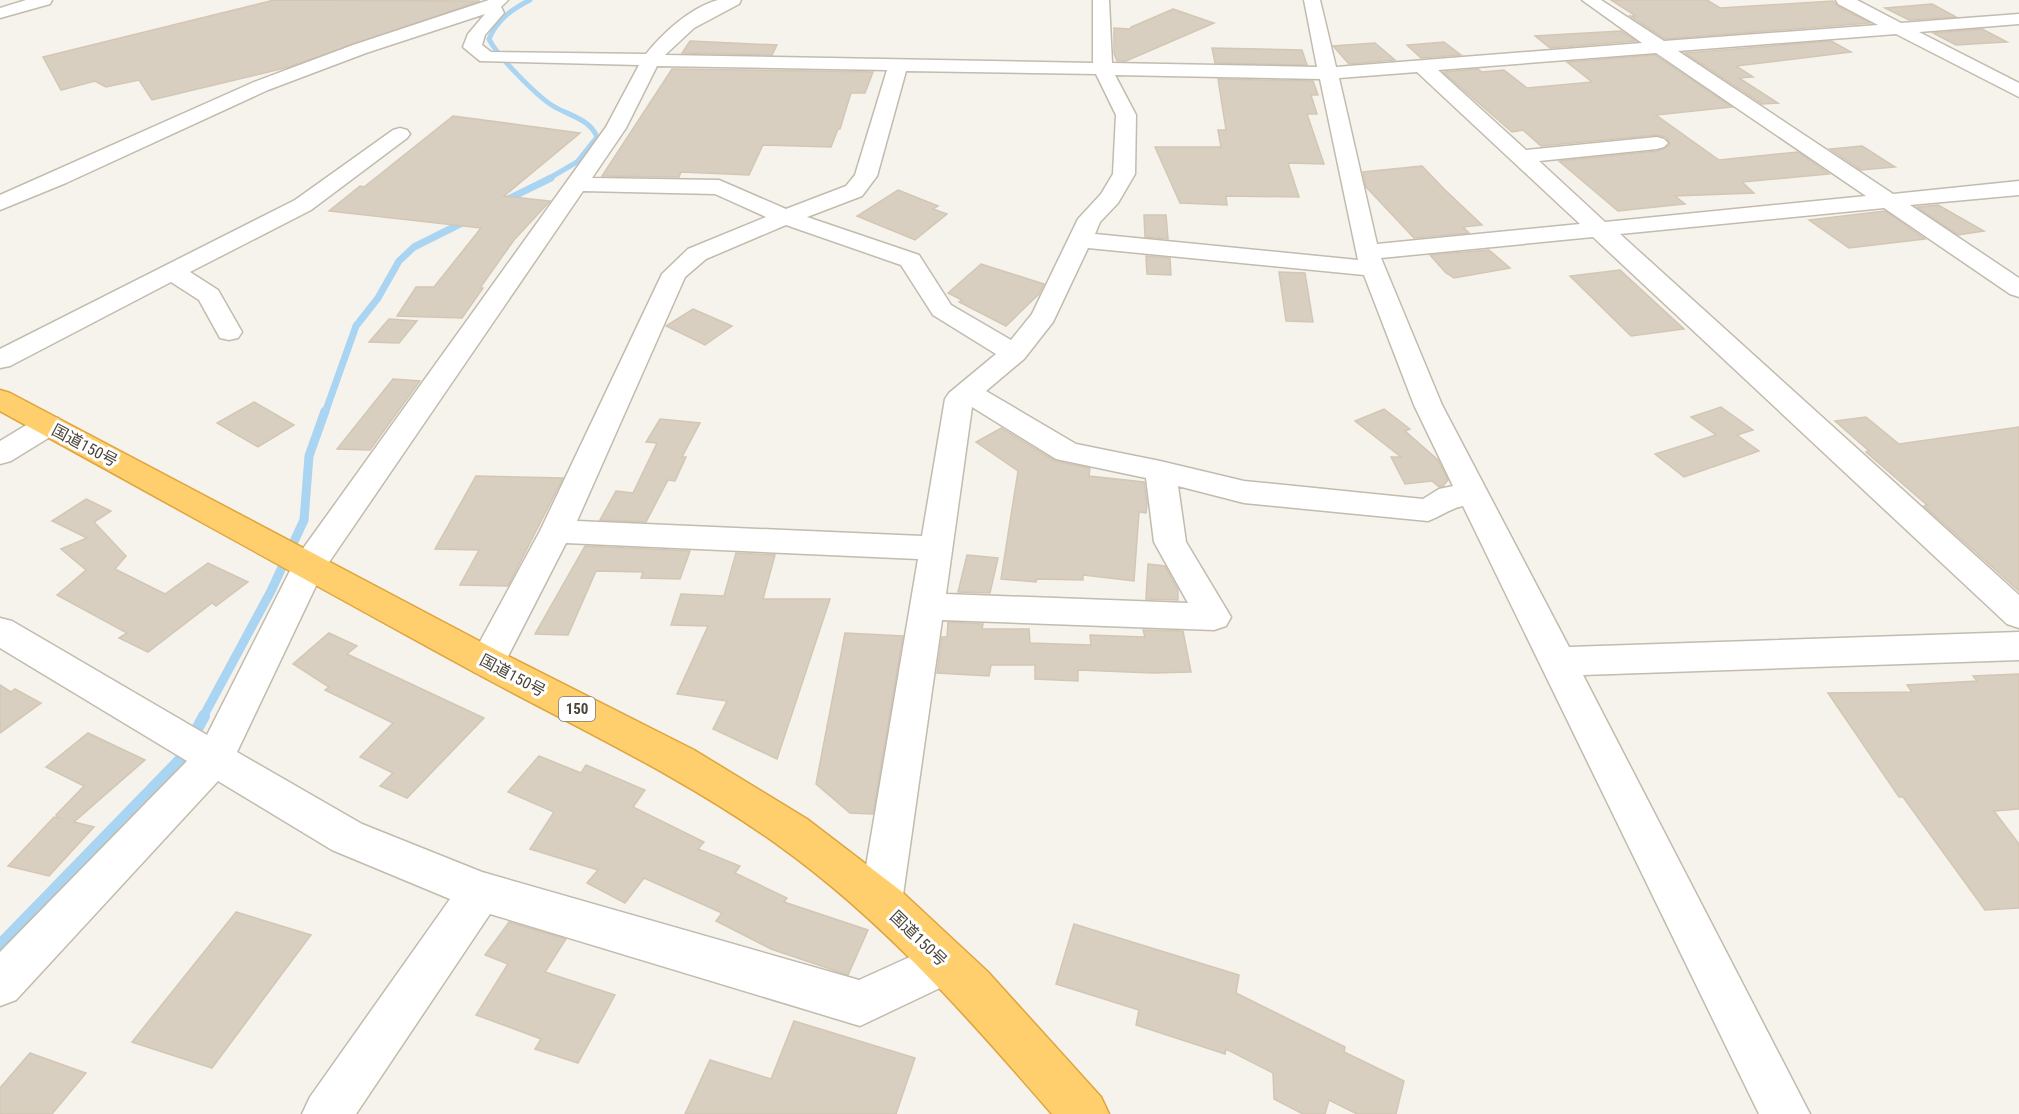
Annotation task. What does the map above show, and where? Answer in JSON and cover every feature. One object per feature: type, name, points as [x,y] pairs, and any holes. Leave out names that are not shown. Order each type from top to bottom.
[{"type":"highway","name":"国道150号","points":[[0,399],[487,662],[690,768],[793,832],[881,902],[972,988],[1084,1114]]},
{"type":"street","points":[[0,13],[44,0]]},
{"type":"street","points":[[472,0],[496,3]]},
{"type":"street","points":[[0,984],[215,758],[309,566],[616,128],[652,60],[672,38],[700,15],[734,0]]},
{"type":"street","points":[[881,902],[958,399],[1014,353],[1044,316],[1090,219],[1110,198],[1124,174],[1126,115],[1103,69],[1101,0]]},
{"type":"street","points":[[1312,0],[1370,260],[1428,405],[1785,1114]]},
{"type":"street","points":[[1590,0],[2019,289]]},
{"type":"street","points":[[1844,0],[2019,91]]},
{"type":"street","points":[[496,3],[495,13],[477,34],[472,47],[487,57],[1329,73],[2019,19]]},
{"type":"street","points":[[0,203],[70,176],[230,100],[276,81],[496,3]]},
{"type":"street","points":[[487,662],[556,531],[675,274],[697,254],[784,217],[854,191],[866,176],[898,66]]},
{"type":"street","points":[[1422,66],[2019,615]]},
{"type":"street","points":[[0,360],[303,205],[400,134]]},
{"type":"street","points":[[1520,157],[1657,143]]},
{"type":"street","points":[[577,184],[719,187],[784,217],[910,260],[942,310],[1014,353]]},
{"type":"street","points":[[1080,240],[1370,260],[1600,230],[2019,188]]},
{"type":"street","points":[[172,272],[209,295],[229,332]]},
{"type":"street","points":[[967,392],[1067,452],[1160,471],[1244,492],[1428,510],[1450,497],[1473,495]]},
{"type":"street","points":[[0,454],[48,425]]},
{"type":"street","points":[[927,606],[1214,618],[1170,542],[1160,471]]},
{"type":"street","points":[[556,531],[935,548]]},
{"type":"street","points":[[0,631],[348,837],[481,891],[860,1003],[945,963]]},
{"type":"street","points":[[1558,662],[2019,646]]},
{"type":"street","points":[[327,1114],[481,891]]},
{"type":"building","points":[[274,0],[480,1],[289,67],[152,100],[139,80],[106,87],[95,81],[61,90],[43,57]]},
{"type":"building","points":[[1611,0],[1707,0],[1720,8],[1833,1],[1837,6],[1870,23],[1665,39],[1630,16],[1636,16]]},
{"type":"building","points":[[1932,4],[1956,17],[1909,20],[1885,8]]},
{"type":"building","points":[[1173,9],[1214,23],[1126,61],[1117,61],[1114,53],[1114,28],[1130,29]]},
{"type":"building","points":[[1982,29],[2007,42],[1956,45],[1933,33]]},
{"type":"building","points":[[1621,31],[1636,41],[1550,48],[1535,36]]},
{"type":"building","points":[[690,41],[777,45],[772,55],[682,53]]},
{"type":"building","points":[[1831,41],[1851,52],[1736,66],[1753,77],[1739,78],[1778,103],[1762,104],[1685,53]]},
{"type":"building","points":[[1444,42],[1461,55],[1421,58],[1407,45]]},
{"type":"building","points":[[1375,43],[1395,60],[1349,64],[1333,46]]},
{"type":"building","points":[[1212,48],[1302,50],[1307,65],[1215,63]]},
{"type":"building","points":[[1655,55],[1732,107],[1656,115],[1719,160],[1798,152],[1829,174],[1742,182],[1754,193],[1675,196],[1685,204],[1618,211],[1559,161],[1658,151],[1670,145],[1666,137],[1657,135],[1541,146],[1523,130],[1512,132],[1443,72],[1478,69],[1482,72],[1504,70],[1527,88],[1592,82],[1567,62]]},
{"type":"building","points":[[672,69],[873,72],[865,93],[851,93],[840,129],[831,147],[763,145],[749,175],[681,172],[679,177],[602,176]]},
{"type":"building","points":[[1218,79],[1313,81],[1318,95],[1311,95],[1317,114],[1307,114],[1324,164],[1288,163],[1299,197],[1226,196],[1227,205],[1180,203],[1155,147],[1221,147],[1218,130],[1226,130]]},
{"type":"building","points":[[453,116],[580,133],[504,196],[550,201],[514,240],[462,318],[397,316],[416,287],[434,287],[481,228],[329,211],[360,186],[364,187]]},
{"type":"building","points":[[1862,146],[1895,167],[1861,170],[1830,149]]},
{"type":"building","points":[[1422,166],[1482,225],[1463,227],[1469,233],[1414,238],[1366,187],[1363,172]]},
{"type":"building","points":[[898,190],[938,206],[933,209],[947,214],[915,240],[857,216]]},
{"type":"building","points":[[1938,205],[1984,231],[1958,235],[1917,207]]},
{"type":"building","points":[[1885,211],[1925,239],[1849,248],[1809,220]]},
{"type":"building","points":[[1144,215],[1166,215],[1168,239],[1145,237]]},
{"type":"building","points":[[1489,250],[1510,268],[1454,278],[1446,273],[1430,255]]},
{"type":"building","points":[[1146,256],[1170,258],[1171,275],[1147,274]]},
{"type":"building","points":[[981,264],[1044,284],[1039,294],[1006,326],[959,302],[962,300],[948,293]]},
{"type":"building","points":[[1620,270],[1684,329],[1631,336],[1570,276]]},
{"type":"building","points":[[1279,272],[1305,273],[1313,322],[1286,321]]},
{"type":"building","points":[[693,309],[732,326],[705,345],[666,326]]},
{"type":"building","points":[[389,319],[417,321],[399,343],[369,342]]},
{"type":"building","points":[[393,379],[420,381],[370,450],[337,449]]},
{"type":"building","points":[[254,402],[294,425],[258,447],[217,423]]},
{"type":"building","points":[[1721,407],[1753,430],[1737,435],[1759,451],[1684,477],[1655,454],[1716,435],[1691,417]]},
{"type":"building","points":[[1384,409],[1410,429],[1405,431],[1438,460],[1448,480],[1443,486],[1439,487],[1432,481],[1405,484],[1391,457],[1401,457],[1355,421]]},
{"type":"building","points":[[1866,417],[1899,444],[2019,427],[2019,591],[1924,506],[1927,505],[1866,452],[1869,451],[1835,421]]},
{"type":"building","points":[[660,419],[700,423],[682,457],[686,457],[675,481],[668,480],[646,522],[600,520],[616,491],[633,493],[657,443],[646,442]]},
{"type":"building","points":[[1001,428],[1055,461],[1090,468],[1089,476],[1144,482],[1147,504],[1146,513],[1139,512],[1134,581],[1083,575],[1083,580],[1037,579],[1036,582],[1001,579],[1018,471],[976,442]]},
{"type":"building","points":[[476,476],[563,478],[508,586],[460,585],[479,550],[435,549]]},
{"type":"building","points":[[86,499],[111,511],[94,522],[126,556],[115,569],[165,594],[208,563],[248,582],[216,606],[212,603],[148,652],[119,638],[127,633],[57,595],[86,570],[61,549],[87,538],[52,521]]},
{"type":"building","points":[[585,546],[690,551],[680,579],[641,578],[643,572],[596,571],[568,635],[535,634]]},
{"type":"building","points":[[736,553],[775,555],[763,599],[830,599],[777,759],[713,729],[727,701],[677,694],[708,626],[671,625],[681,594],[724,596]]},
{"type":"building","points":[[967,555],[998,558],[990,593],[958,592]]},
{"type":"building","points":[[1148,564],[1165,566],[1178,590],[1178,600],[1146,599]]},
{"type":"building","points":[[948,622],[983,624],[982,629],[1029,629],[1030,643],[1091,645],[1090,635],[1145,637],[1143,630],[1183,631],[1191,672],[1078,670],[1078,681],[1035,679],[1035,665],[991,665],[989,676],[937,673],[942,637],[947,637]]},
{"type":"building","points":[[329,633],[357,646],[347,654],[484,718],[407,798],[380,786],[393,773],[360,757],[393,723],[325,690],[329,687],[293,664]]},
{"type":"building","points":[[845,633],[903,636],[873,814],[850,813],[816,784]]},
{"type":"building","points":[[2019,674],[2019,809],[1994,811],[2019,844],[2019,908],[1985,910],[1903,797],[1899,797],[1828,693],[1912,692],[1907,685],[1977,681],[1973,676]]},
{"type":"building","points":[[0,685],[11,692],[15,689],[41,703],[0,733]]},
{"type":"building","points":[[88,733],[145,760],[74,822],[94,827],[49,876],[8,866],[54,817],[59,818],[56,815],[84,786],[46,767]]},
{"type":"building","points":[[539,756],[581,773],[586,765],[645,790],[633,807],[704,842],[698,849],[740,866],[735,873],[787,898],[784,902],[868,930],[848,975],[771,949],[716,921],[722,913],[644,878],[625,903],[587,883],[598,870],[530,849],[554,812],[508,792]]},
{"type":"building","points":[[236,912],[311,935],[212,1068],[132,1042]]},
{"type":"building","points":[[509,922],[566,939],[545,972],[615,995],[578,1063],[535,1049],[541,1039],[476,1015],[508,964],[485,955]]},
{"type":"building","points":[[1074,924],[1239,975],[1236,993],[1345,1047],[1344,1052],[1404,1081],[1396,1114],[1357,1114],[1329,1100],[1325,1114],[1303,1114],[1274,1099],[1273,1073],[1226,1049],[1225,1054],[1136,1025],[1139,1010],[1056,984]]},
{"type":"building","points":[[794,1021],[915,1058],[896,1114],[685,1114],[710,1060],[771,1079]]},
{"type":"building","points":[[30,1053],[86,1073],[52,1114],[0,1114],[0,1088]]},
{"type":"waterway","points":[[530,0],[506,16],[496,26],[489,39],[509,65],[537,94],[553,106],[584,122],[597,137],[577,162],[548,179]]},
{"type":"waterway","points":[[502,202],[551,178]]},
{"type":"waterway","points":[[325,413],[356,326],[378,298],[399,261],[414,247],[466,221]]},
{"type":"waterway","points":[[203,717],[271,591],[304,520],[309,456],[325,411]]},
{"type":"waterway","points":[[0,945],[181,759],[204,716]]}]
